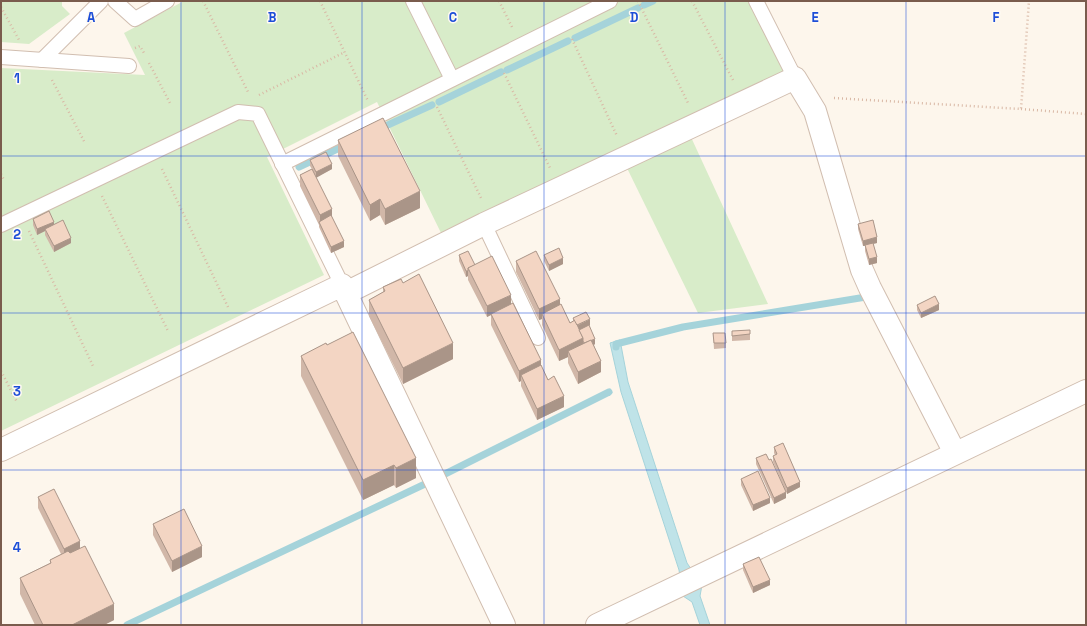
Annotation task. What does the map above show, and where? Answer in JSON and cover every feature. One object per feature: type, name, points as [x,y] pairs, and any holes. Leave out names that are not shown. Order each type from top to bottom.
[{"type":"street","points":[[1,450],[795,78],[814,111],[862,270],[955,454]]},
{"type":"street","points":[[344,289],[504,625]]},
{"type":"street","points":[[597,625],[1086,391]]},
{"type":"lane","points":[[35,60],[101,1]]},
{"type":"lane","points":[[115,1],[135,18],[167,1]]},
{"type":"lane","points":[[414,1],[452,79]]},
{"type":"lane","points":[[282,164],[610,1]]},
{"type":"lane","points":[[756,1],[795,78]]},
{"type":"lane","points":[[1,57],[129,66]]},
{"type":"lane","points":[[1,225],[238,112],[258,114],[344,289]]},
{"type":"lane","points":[[488,222],[538,338]]},
{"type":"path","points":[[203,1],[251,99]]},
{"type":"path","points":[[320,1],[376,118]]},
{"type":"path","points":[[499,1],[520,45]]},
{"type":"path","points":[[638,1],[698,123]]},
{"type":"path","points":[[692,1],[744,102]]},
{"type":"path","points":[[1021,109],[1029,1]]},
{"type":"path","points":[[1,7],[85,143]]},
{"type":"path","points":[[565,23],[626,157]]},
{"type":"path","points":[[244,112],[251,99],[345,52]]},
{"type":"path","points":[[497,57],[560,188]]},
{"type":"path","points":[[430,91],[488,222]]},
{"type":"path","points":[[806,96],[1086,114]]},
{"type":"path","points":[[154,152],[228,308]]},
{"type":"path","points":[[1,174],[4,180]]},
{"type":"path","points":[[95,180],[168,331]]},
{"type":"path","points":[[21,215],[93,366]]},
{"type":"path","points":[[1,370],[17,402]]},
{"type":"green space","points":[[1,1],[62,1],[62,6],[70,14],[29,44],[1,42]]},
{"type":"green space","points":[[184,1],[749,1],[784,69],[783,75],[442,235],[377,102],[267,157],[324,275],[1,431],[1,68],[145,75],[124,33]]},
{"type":"green space","points":[[690,135],[768,304],[698,313],[625,164]]},
{"type":"water","points":[[620,340],[628,382],[687,563],[702,585],[700,596],[710,625],[700,625],[692,602],[683,596],[679,570],[621,392],[610,343]]},
{"type":"building","points":[[383,118],[420,191],[385,209],[380,199],[370,205],[338,140]]},
{"type":"building","points":[[326,152],[332,164],[316,172],[310,160]]},
{"type":"building","points":[[312,169],[332,209],[320,215],[300,175]]},
{"type":"building","points":[[49,211],[54,222],[37,229],[33,219]]},
{"type":"building","points":[[331,215],[344,241],[331,247],[319,222]]},
{"type":"building","points":[[63,220],[71,238],[54,246],[45,229]]},
{"type":"building","points":[[873,220],[877,237],[863,241],[858,224]]},
{"type":"building","points":[[873,243],[877,257],[869,259],[865,245]]},
{"type":"building","points":[[559,248],[563,258],[549,265],[544,255]]},
{"type":"building","points":[[468,251],[475,265],[468,268],[468,271],[466,271],[459,255]]},
{"type":"building","points":[[536,251],[560,299],[539,309],[516,261]]},
{"type":"building","points":[[492,256],[511,295],[487,306],[468,268]]},
{"type":"building","points":[[419,274],[453,343],[403,368],[369,300],[385,291],[383,287],[401,279],[403,283]]},
{"type":"building","points":[[935,296],[939,304],[921,313],[917,305]]},
{"type":"building","points":[[513,303],[541,360],[519,371],[491,314]]},
{"type":"building","points":[[561,304],[570,323],[575,320],[583,338],[559,350],[542,314]]},
{"type":"building","points":[[586,312],[590,319],[577,325],[573,318]]},
{"type":"building","points":[[589,325],[595,339],[584,343],[579,330]]},
{"type":"building","points":[[750,330],[750,334],[732,336],[732,331]]},
{"type":"building","points":[[353,332],[416,458],[396,468],[394,465],[363,480],[301,356],[326,343],[327,345]]},
{"type":"building","points":[[713,333],[725,333],[726,343],[714,343]]},
{"type":"building","points":[[591,340],[601,361],[578,372],[568,351]]},
{"type":"building","points":[[541,365],[548,380],[554,376],[564,396],[537,409],[521,375]]},
{"type":"building","points":[[783,443],[800,482],[787,488],[773,456],[777,454],[774,447]]},
{"type":"building","points":[[766,454],[769,460],[771,459],[786,492],[774,498],[756,458]]},
{"type":"building","points":[[758,471],[770,498],[753,505],[741,479]]},
{"type":"building","points":[[54,489],[80,541],[64,549],[38,497]]},
{"type":"building","points":[[184,509],[202,546],[172,561],[153,524]]},
{"type":"building","points":[[85,546],[114,604],[72,625],[43,625],[20,578],[51,563],[50,560],[68,551],[70,553]]},
{"type":"building","points":[[759,557],[770,580],[753,587],[743,564]]},
{"type":"waterway","points":[[644,5],[653,1]]},
{"type":"waterway","points":[[575,38],[638,8]]},
{"type":"waterway","points":[[507,70],[568,41]]},
{"type":"waterway","points":[[439,102],[501,72]]},
{"type":"waterway","points":[[379,129],[432,105]]},
{"type":"waterway","points":[[299,167],[346,145]]},
{"type":"waterway","points":[[616,347],[616,344],[683,327],[866,297]]},
{"type":"waterway","points":[[445,474],[609,392]]},
{"type":"waterway","points":[[127,625],[425,484]]}]
